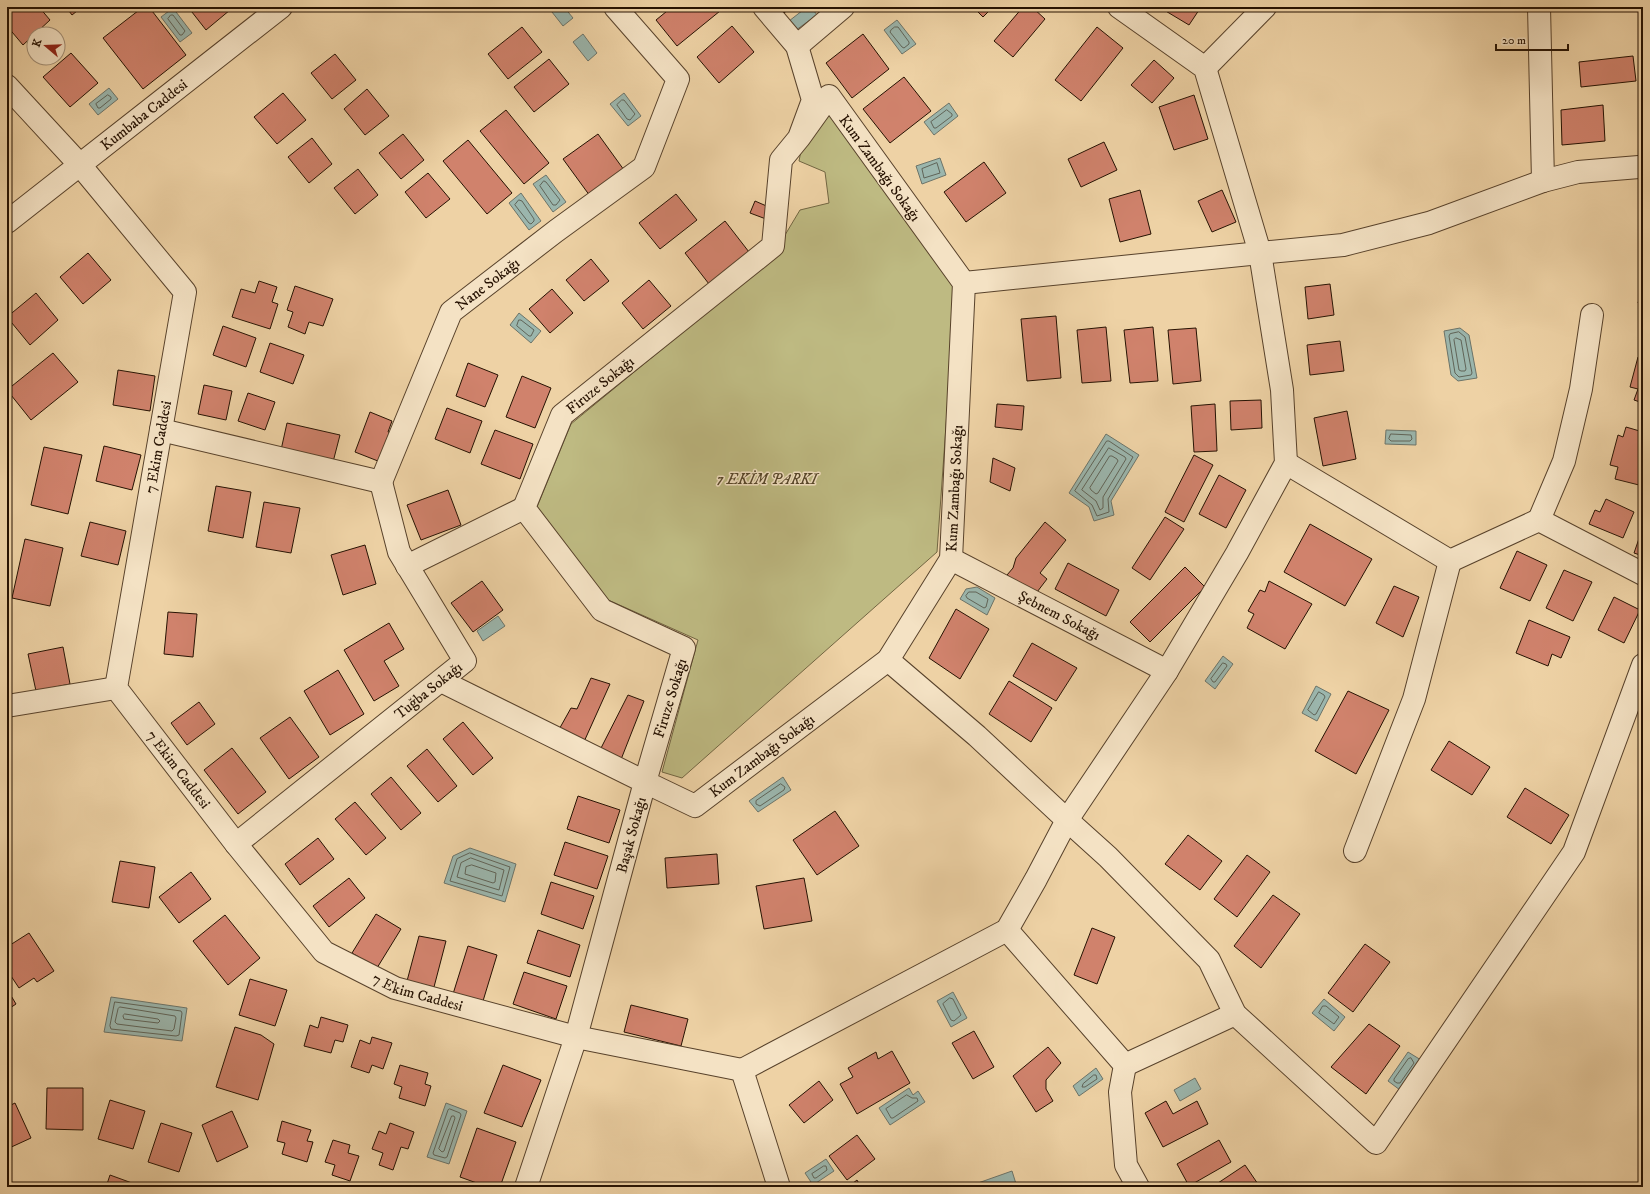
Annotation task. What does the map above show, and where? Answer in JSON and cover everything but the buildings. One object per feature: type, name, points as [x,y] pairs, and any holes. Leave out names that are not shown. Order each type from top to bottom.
[{"type":"street","name":"Kumbaba Caddesi","points":[[7,222],[282,7]]},
{"type":"street","name":"Nane Sokağı","points":[[381,482],[451,312],[556,231],[644,167],[678,79],[615,7]]},
{"type":"street","name":"Firuze Sokağı","points":[[645,782],[684,648],[602,610],[524,508],[562,415],[773,246],[781,160],[799,138],[813,100],[797,46],[764,7]]},
{"type":"street","points":[[797,46],[843,7]]},
{"type":"street","points":[[779,1187],[742,1070],[1007,930],[1067,820],[1167,671],[1237,553],[1286,463],[1282,390],[1260,252],[1205,68],[1119,7]]},
{"type":"street","points":[[1205,68],[1265,7]]},
{"type":"street","points":[[1539,7],[1543,181]]},
{"type":"street","name":"7 Ekim Caddesi","points":[[7,86],[80,165],[185,292],[116,688],[236,844],[324,952],[396,988],[576,1037],[742,1070]]},
{"type":"street","name":"Kum Zambağı Sokağı","points":[[645,782],[695,806],[888,660],[951,559],[964,283],[829,96],[799,138]]},
{"type":"street","points":[[964,283],[1260,252],[1343,245],[1428,223],[1543,181],[1578,172],[1642,168]]},
{"type":"street","points":[[1450,561],[1539,520],[1564,461],[1582,389],[1592,315]]},
{"type":"street","points":[[161,430],[381,482]]},
{"type":"street","points":[[1286,463],[1450,561]]},
{"type":"street","name":"Tuğba Sokağı","points":[[236,844],[442,681],[465,661],[399,552],[381,482]]},
{"type":"street","points":[[407,566],[524,508]]},
{"type":"street","points":[[1539,520],[1643,574]]},
{"type":"street","name":"Şebnem Sokağı","points":[[951,559],[1167,671]]},
{"type":"street","points":[[1355,851],[1414,698],[1450,561]]},
{"type":"street","points":[[888,660],[977,736],[1108,856],[1209,960],[1235,1014],[1376,1142],[1574,852],[1643,665]]},
{"type":"street","name":"Başak Sokağı","points":[[442,681],[645,782],[576,1037],[526,1187]]},
{"type":"street","points":[[7,706],[116,688]]},
{"type":"street","points":[[1007,930],[1125,1065]]},
{"type":"street","points":[[1125,1065],[1235,1014]]},
{"type":"street","points":[[1125,1065],[1120,1092],[1126,1165],[1138,1187]]},
{"type":"green space","name":"7 EKİM PARKI","points":[[827,109],[956,286],[937,552],[682,778],[662,772],[698,640],[606,599],[537,507],[571,424],[770,260],[800,210],[829,203],[825,172],[799,161],[805,131]]},
{"type":"water","points":[[548,7],[564,7],[573,18],[563,26]]},
{"type":"water","points":[[807,7],[811,7],[817,15],[796,30],[789,21]]},
{"type":"water","points":[[173,8],[192,33],[180,42],[161,17]]},
{"type":"water","points":[[897,20],[916,44],[902,54],[884,30]]},
{"type":"water","points":[[583,34],[597,53],[588,61],[573,42]]},
{"type":"water","points":[[109,88],[118,99],[98,115],[89,104]]},
{"type":"water","points":[[624,93],[641,116],[628,126],[610,104]]},
{"type":"water","points":[[949,103],[958,116],[934,135],[924,122]]},
{"type":"water","points":[[940,158],[946,175],[922,184],[916,166]]},
{"type":"water","points":[[546,175],[566,202],[553,212],[533,184]]},
{"type":"water","points":[[521,193],[541,221],[529,230],[509,203]]},
{"type":"water","points":[[519,313],[541,331],[531,343],[510,325]]},
{"type":"water","points":[[1460,328],[1469,335],[1477,378],[1458,381],[1451,375],[1444,331]]},
{"type":"water","points":[[1386,430],[1416,431],[1416,445],[1385,444]]},
{"type":"water","points":[[1106,434],[1139,455],[1111,501],[1114,515],[1094,521],[1089,507],[1069,493]]},
{"type":"water","points":[[977,587],[995,598],[987,615],[960,599],[966,589]]},
{"type":"water","points":[[498,616],[505,626],[483,641],[477,631]]},
{"type":"water","points":[[1223,656],[1233,664],[1215,689],[1205,681]]},
{"type":"water","points":[[1316,686],[1331,694],[1317,721],[1302,713]]},
{"type":"water","points":[[783,777],[791,790],[758,812],[749,801]]},
{"type":"water","points":[[470,848],[516,864],[505,902],[444,883],[453,856]]},
{"type":"water","points":[[953,992],[967,1018],[951,1027],[937,1001]]},
{"type":"water","points":[[111,997],[187,1008],[182,1041],[104,1032]]},
{"type":"water","points":[[1324,999],[1345,1017],[1334,1031],[1312,1013]]},
{"type":"water","points":[[1408,1052],[1421,1060],[1400,1090],[1388,1081]]},
{"type":"water","points":[[1096,1068],[1103,1079],[1079,1096],[1073,1086]]},
{"type":"water","points":[[1195,1078],[1201,1089],[1180,1101],[1174,1090]]},
{"type":"water","points":[[909,1088],[913,1095],[918,1091],[925,1102],[890,1125],[879,1108]]},
{"type":"water","points":[[446,1103],[467,1111],[449,1164],[427,1157]]},
{"type":"water","points":[[826,1159],[834,1171],[813,1185],[805,1173]]},
{"type":"water","points":[[1012,1171],[1017,1187],[979,1187],[978,1183]]}]
